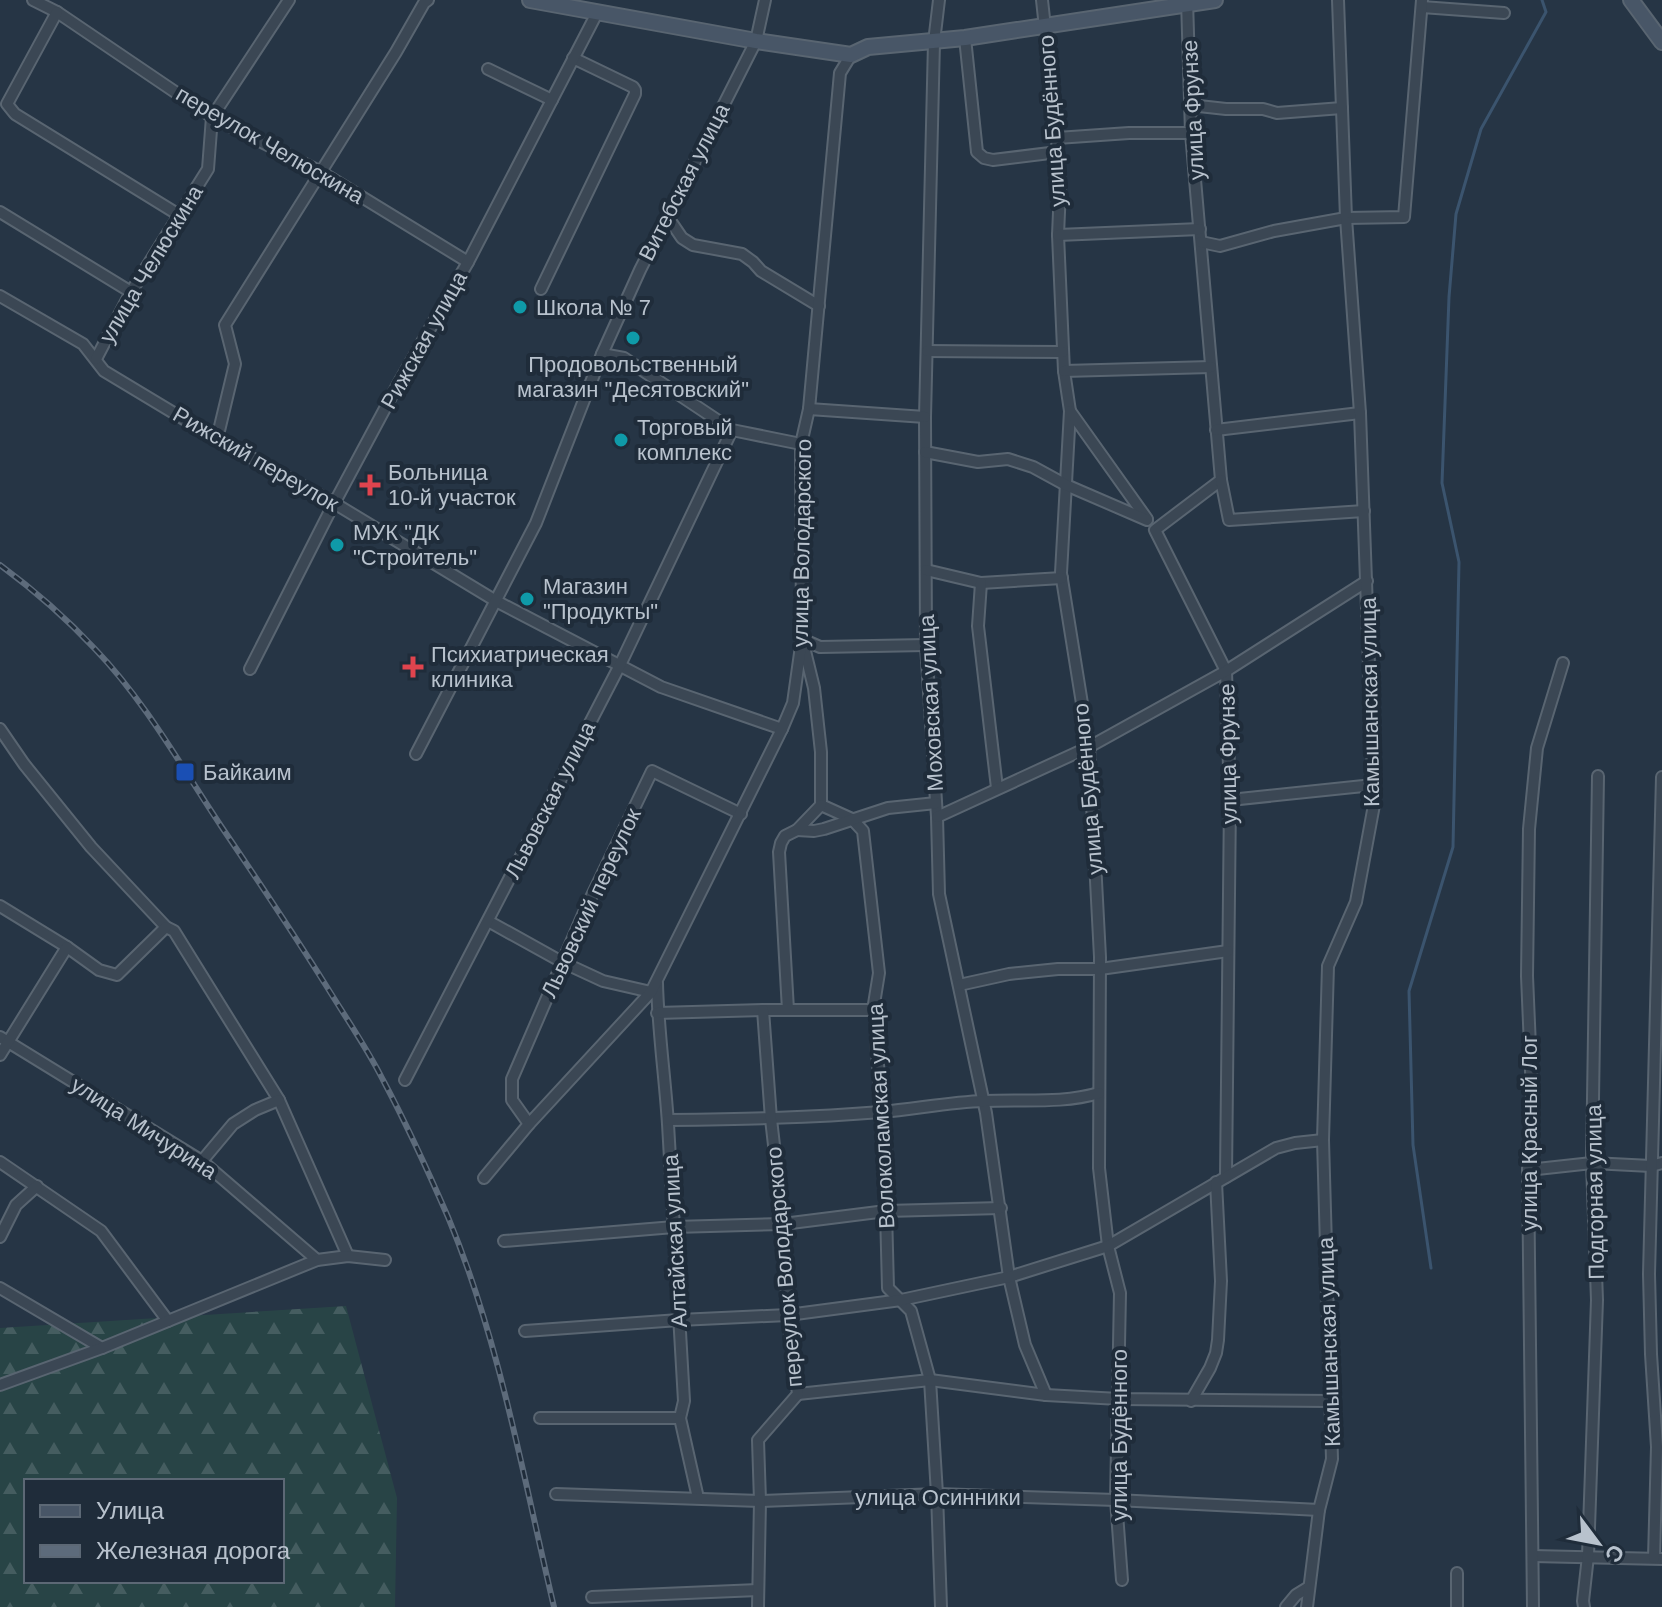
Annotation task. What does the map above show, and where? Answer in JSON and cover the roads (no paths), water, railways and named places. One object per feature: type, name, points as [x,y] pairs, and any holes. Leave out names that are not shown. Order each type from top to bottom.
[{"type":"street","name":"переулок Челюскина","points":[[33,0],[57,12],[212,117],[321,172],[468,262]]},
{"type":"street","name":"улица Челюскина","points":[[96,359],[131,292],[208,169],[212,117],[289,0]]},
{"type":"street","points":[[217,439],[235,364],[225,325],[428,0]]},
{"type":"street","points":[[530,0],[851,55],[868,47],[965,38],[1215,0]]},
{"type":"street","name":"Витебская улица","points":[[416,754],[536,523],[602,354],[667,216],[756,41],[765,0]]},
{"type":"street","name":"Моховская улица","points":[[939,0],[934,42],[925,417],[926,645],[939,894],[983,1101],[1009,1277],[1025,1345],[1046,1395]]},
{"type":"street","name":"улица Будённого","points":[[1042,0],[1058,152],[1063,352],[1070,411],[1062,578],[1089,747],[1100,969],[1099,1168],[1108,1246],[1120,1293],[1116,1500],[1122,1580]]},
{"type":"street","points":[[1169,0],[1188,2]]},
{"type":"street","name":"Камышанская улица","points":[[1307,1607],[1319,1510],[1332,1459],[1323,1140],[1328,966],[1356,902],[1374,805],[1360,413],[1346,218],[1338,0]]},
{"type":"street","points":[[1631,0],[1662,42]]},
{"type":"street","name":"улица Фрунзе","points":[[1188,2],[1191,133],[1216,430],[1229,520],[1364,511]]},
{"type":"street","points":[[1201,242],[1220,246],[1274,231],[1346,218],[1404,217],[1422,4],[1504,13]]},
{"type":"street","name":"Рижская улица","points":[[250,669],[334,503],[468,262],[598,11]]},
{"type":"street","points":[[57,12],[7,104],[15,114],[179,215]]},
{"type":"street","points":[[965,38],[977,152],[993,160],[1058,152]]},
{"type":"street","name":"улица Володарского","points":[[484,1178],[529,1124],[654,988],[793,703],[802,639],[801,444],[809,409],[840,73],[851,55]]},
{"type":"street","points":[[541,289],[635,94],[633,87],[573,58]]},
{"type":"street","points":[[488,69],[552,100]]},
{"type":"street","points":[[1190,105],[1263,109],[1277,113],[1342,108]]},
{"type":"street","points":[[1057,138],[1191,133]]},
{"type":"street","points":[[0,212],[131,292]]},
{"type":"street","points":[[667,216],[682,238],[693,245],[742,254],[761,271],[819,306]]},
{"type":"street","points":[[1058,235],[1200,229]]},
{"type":"street","name":"Рижский переулок","points":[[0,296],[83,344],[104,371],[217,439],[334,503],[496,601],[661,687],[782,729]]},
{"type":"street","points":[[927,351],[1063,352]]},
{"type":"street","points":[[602,354],[624,358],[732,430],[801,444]]},
{"type":"street","points":[[1064,371],[1211,367]]},
{"type":"street","points":[[809,409],[925,417]]},
{"type":"street","name":"улица Фрунзе","points":[[1070,411],[1155,530],[1226,671],[1230,800],[1221,1281],[1216,1353],[1191,1401]]},
{"type":"street","points":[[1216,430],[1360,413]]},
{"type":"street","name":"Львовская улица","points":[[405,1080],[620,665],[732,430]]},
{"type":"street","points":[[925,452],[978,462],[1008,459],[1033,467],[1066,485],[1147,520]]},
{"type":"street","points":[[1155,530],[1221,480]]},
{"type":"street","points":[[926,570],[981,583],[1062,578]]},
{"type":"street","points":[[937,817],[1089,747],[1226,671],[1367,581]]},
{"type":"street","points":[[981,583],[978,626],[997,788]]},
{"type":"street","points":[[802,639],[820,647],[926,645]]},
{"type":"street","points":[[788,1010],[779,852],[785,836],[797,830],[821,805],[821,752],[814,688],[802,639]]},
{"type":"street","name":"улица Красный Лог","points":[[1533,1607],[1528,1170],[1533,1118],[1527,976],[1529,829],[1537,748],[1563,663]]},
{"type":"street","points":[[0,729],[91,847],[166,927],[174,931],[279,1100],[348,1256]]},
{"type":"street","name":"Львовский переулок","points":[[529,1124],[512,1100],[512,1079],[585,910],[652,771],[741,814]]},
{"type":"street","name":"Подгорная улица","points":[[1584,1607],[1597,1300],[1592,1163],[1598,776]]},
{"type":"street","points":[[1533,1556],[1658,1558],[1657,1447],[1649,1290],[1656,1164],[1662,777]]},
{"type":"street","points":[[1230,800],[1373,785]]},
{"type":"street","points":[[797,830],[824,829],[888,808],[936,803]]},
{"type":"street","points":[[821,805],[852,819]]},
{"type":"street","name":"Волоколамская улица","points":[[852,819],[863,831],[879,973],[873,1010],[878,1018],[876,1042],[888,1177],[888,1288],[911,1311],[930,1380],[941,1607]]},
{"type":"street","points":[[0,906],[99,970],[117,975],[166,927]]},
{"type":"street","points":[[488,921],[603,981],[654,988]]},
{"type":"street","points":[[0,1055],[4,1040],[67,947]]},
{"type":"street","points":[[959,985],[1009,974],[1100,969],[1228,951]]},
{"type":"street","name":"Алтайская улица","points":[[654,988],[668,1120],[684,1401],[680,1418],[698,1498]]},
{"type":"street","name":"переулок Володарского","points":[[758,1607],[758,1440],[798,1394],[788,1315],[783,1224],[763,1010]]},
{"type":"street","points":[[657,1013],[873,1010]]},
{"type":"street","name":"улица Мичурина","points":[[4,1040],[202,1161],[317,1260]]},
{"type":"street","points":[[668,1120],[771,1119],[883,1112],[983,1101],[1049,1101],[1099,1093]]},
{"type":"street","points":[[202,1161],[233,1124],[279,1100]]},
{"type":"street","points":[[525,1331],[788,1315],[901,1300],[1009,1277],[1108,1246],[1276,1148],[1323,1140]]},
{"type":"street","points":[[0,1162],[101,1231],[168,1321]]},
{"type":"street","points":[[1528,1170],[1592,1163],[1656,1164]]},
{"type":"street","points":[[0,1237],[16,1205],[37,1186]]},
{"type":"street","points":[[504,1241],[674,1227],[783,1224],[886,1211],[1001,1208]]},
{"type":"street","points":[[0,1385],[102,1348],[317,1260],[348,1256],[385,1260]]},
{"type":"street","points":[[0,1288],[102,1348]]},
{"type":"street","points":[[798,1394],[930,1380],[1046,1395],[1119,1399],[1331,1401]]},
{"type":"street","points":[[540,1418],[680,1418]]},
{"type":"street","name":"улица Осинники","points":[[556,1494],[760,1501],[937,1494],[1319,1510]]},
{"type":"street","points":[[1457,1573],[1457,1607]]},
{"type":"street","points":[[1286,1607],[1296,1595],[1309,1587]]},
{"type":"street","points":[[592,1597],[758,1590]]},
{"type":"waterway","points":[[1431,1268],[1413,1145],[1409,991],[1453,847],[1459,562],[1442,483],[1449,297],[1456,214],[1481,129],[1546,12],[1542,0]]},
{"type":"railway","points":[[0,565],[73,626],[130,690],[288,926],[377,1068],[448,1217],[482,1312],[509,1410],[554,1607]]},
{"type":"place","name":"Школа № 7","points":[[520,307]]},
{"type":"place","name":"Продовольственный магазин \"Деcятовский\"","points":[[633,338]]},
{"type":"place","name":"Торговый комплекс","points":[[621,440]]},
{"type":"place","name":"Больница 10-й участок","points":[[370,485]]},
{"type":"place","name":"МУК \"ДК \"Строитель\"","points":[[337,545]]},
{"type":"place","name":"Магазин \"Продукты\"","points":[[527,599]]},
{"type":"place","name":"Психиатрическая клиника","points":[[413,667]]},
{"type":"place","name":"Байкаим","points":[[185,772]]}]
